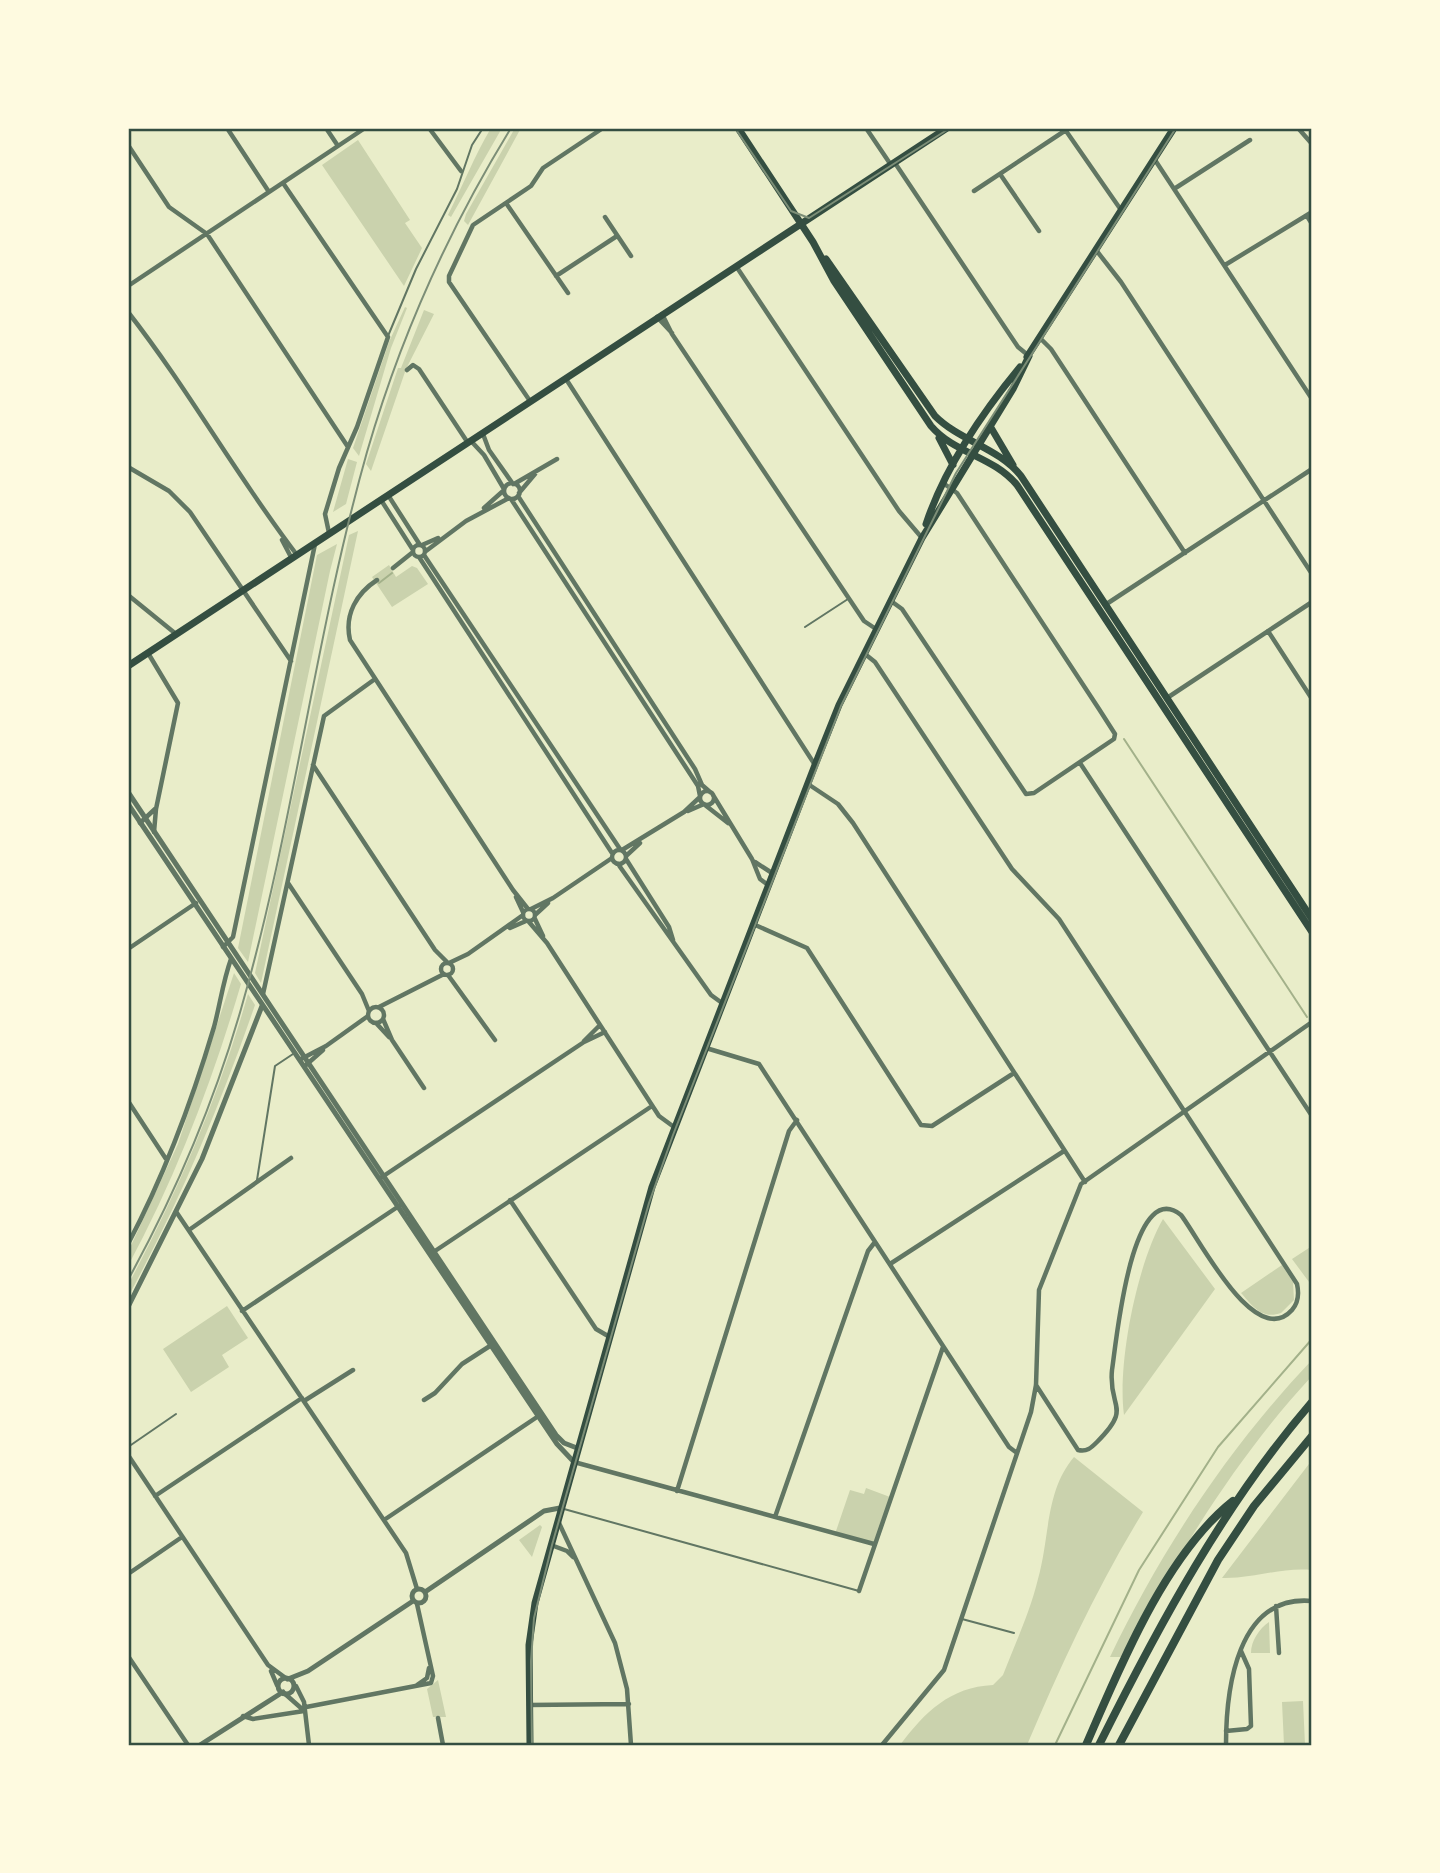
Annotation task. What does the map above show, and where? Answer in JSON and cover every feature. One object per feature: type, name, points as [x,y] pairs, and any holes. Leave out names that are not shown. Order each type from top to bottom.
[{"type":"highway","points":[[1099,1745],[1173,1606],[1237,1498],[1312,1402]]},
{"type":"highway","points":[[1118,1745],[1218,1560],[1254,1506],[1312,1436]]},
{"type":"highway","points":[[1086,1745],[1130,1647],[1165,1585],[1214,1516],[1237,1498]]},
{"type":"main road","points":[[738,128],[813,242],[834,281],[937,433],[953,465]]},
{"type":"main road","points":[[128,666],[947,128]]},
{"type":"main road","points":[[530,1745],[530,1631],[550,1544],[608,1336],[674,1126],[815,765],[864,653],[922,538],[1013,389],[1040,338],[1174,128]]},
{"type":"main road","points":[[813,242],[840,276],[928,408],[946,427],[1015,468]]},
{"type":"main road","points":[[922,538],[942,483],[1005,385],[1029,356]]},
{"type":"main road","points":[[990,426],[1312,932]]},
{"type":"main road","points":[[937,433],[962,450],[993,463],[1017,485],[1103,606]]},
{"type":"main road","points":[[1164,700],[1312,919]]},
{"type":"street","points":[[227,128],[269,192]]},
{"type":"street","points":[[326,128],[338,146]]},
{"type":"street","points":[[128,286],[365,128]]},
{"type":"street","points":[[429,128],[461,172]]},
{"type":"street","points":[[530,401],[449,280],[470,230],[531,186],[543,168],[603,128]]},
{"type":"street","points":[[866,128],[893,163],[1018,347],[1029,356]]},
{"type":"street","points":[[1298,128],[1312,144]]},
{"type":"street","points":[[974,191],[1065,129],[1121,210]]},
{"type":"street","points":[[1174,189],[1250,140]]},
{"type":"street","points":[[128,145],[169,206],[206,234],[349,447]]},
{"type":"street","points":[[1154,159],[1312,399]]},
{"type":"street","points":[[1000,174],[1039,231]]},
{"type":"street","points":[[283,183],[388,337],[349,447],[338,468],[325,514],[329,534]]},
{"type":"street","points":[[506,202],[568,293]]},
{"type":"street","points":[[1225,265],[1310,214],[1312,224]]},
{"type":"street","points":[[605,217],[631,256]]},
{"type":"street","points":[[556,276],[617,236]]},
{"type":"street","points":[[1096,250],[1121,282],[1312,574]]},
{"type":"street","points":[[735,265],[898,510],[922,538]]},
{"type":"street","points":[[128,312],[159,352],[295,557]]},
{"type":"street","points":[[660,315],[867,625],[876,629]]},
{"type":"street","points":[[1040,338],[1051,349],[1185,553]]},
{"type":"street","points":[[407,370],[413,365],[419,369],[469,442],[484,455],[504,490],[698,786],[700,797],[728,824]]},
{"type":"street","points":[[565,378],[815,765]]},
{"type":"street","points":[[483,433],[489,450],[695,769],[700,782],[711,793],[752,859],[760,879],[768,885]]},
{"type":"street","points":[[481,511],[504,490],[557,459]]},
{"type":"street","points":[[128,467],[169,491],[182,503],[292,663]]},
{"type":"street","points":[[1103,606],[1312,469]]},
{"type":"street","points":[[393,568],[419,554],[481,511],[518,494],[538,471]]},
{"type":"street","points":[[890,601],[902,609],[1027,795],[1080,763],[1115,737],[951,488],[942,483]]},
{"type":"street","points":[[388,495],[421,545],[419,554]]},
{"type":"street","points":[[381,500],[419,554],[662,930],[710,995],[722,1003]]},
{"type":"street","points":[[421,545],[442,536]]},
{"type":"street","points":[[226,945],[233,937],[315,544]]},
{"type":"street","points":[[419,554],[421,545]]},
{"type":"street","points":[[419,554],[452,592],[621,850],[669,926],[674,943]]},
{"type":"street","points":[[555,565],[561,561]]},
{"type":"street","points":[[377,580],[358,595],[352,613],[350,640],[513,890],[526,911],[528,921],[547,943],[662,1120],[674,1126]]},
{"type":"street","points":[[128,595],[176,634]]},
{"type":"street","points":[[577,600],[583,596]]},
{"type":"street","points":[[1164,700],[1312,603]]},
{"type":"street","points":[[1268,631],[1312,699]]},
{"type":"street","points":[[148,653],[178,703],[152,835]]},
{"type":"street","points":[[864,653],[875,662],[1012,869],[1059,919],[1297,1284],[1295,1306],[1281,1317],[1261,1316],[1237,1297],[1181,1215],[1167,1208],[1153,1213],[1135,1247],[1129,1270],[1111,1378],[1119,1408],[1117,1418],[1087,1450],[1078,1450],[1036,1385]]},
{"type":"street","points":[[302,1058],[294,1053],[262,1006],[260,995],[288,883],[324,716],[375,679]]},
{"type":"street","points":[[645,706],[652,702]]},
{"type":"street","points":[[1080,763],[1312,1116]]},
{"type":"street","points":[[312,764],[495,1040]]},
{"type":"street","points":[[808,784],[844,811],[1085,1182]]},
{"type":"street","points":[[128,792],[143,821],[234,960],[573,1461],[874,1544]]},
{"type":"street","points":[[506,930],[526,911],[553,898],[614,859],[621,850],[646,838],[684,812],[700,797],[711,793]]},
{"type":"street","points":[[684,812],[713,802],[711,793]]},
{"type":"street","points":[[128,804],[143,821]]},
{"type":"street","points":[[143,821],[156,809]]},
{"type":"street","points":[[614,859],[626,858],[646,838]]},
{"type":"street","points":[[752,859],[772,873]]},
{"type":"street","points":[[288,883],[362,994],[384,1016],[392,1040]]},
{"type":"street","points":[[302,1058],[356,1027],[377,1007],[396,1001],[506,930],[535,917],[553,898]]},
{"type":"street","points":[[128,949],[197,902]]},
{"type":"street","points":[[526,911],[535,917],[547,943]]},
{"type":"street","points":[[752,924],[807,948],[918,1122],[925,1127],[932,1126],[1014,1073]]},
{"type":"street","points":[[128,1244],[150,1202],[167,1159],[214,1027],[234,960]]},
{"type":"street","points":[[362,994],[368,1014],[392,1040],[424,1088]]},
{"type":"street","points":[[356,1027],[384,1016],[396,1001]]},
{"type":"street","points":[[128,1307],[177,1213],[224,1109],[262,1006]]},
{"type":"street","points":[[882,1745],[941,1676],[962,1619],[1018,1453],[1036,1385],[1039,1290],[1071,1204],[1085,1182],[1312,1022]]},
{"type":"street","points":[[584,1041],[600,1025]]},
{"type":"street","points":[[381,1177],[584,1041],[605,1032]]},
{"type":"street","points":[[306,1065],[326,1046]]},
{"type":"street","points":[[705,1048],[759,1064],[1009,1447],[1018,1453]]},
{"type":"street","points":[[128,1101],[167,1159]]},
{"type":"street","points":[[432,1253],[652,1105]]},
{"type":"street","points":[[677,1491],[789,1131],[797,1120]]},
{"type":"street","points":[[890,1264],[1064,1151]]},
{"type":"street","points":[[189,1230],[291,1158]]},
{"type":"street","points":[[510,1200],[596,1329],[608,1336]]},
{"type":"street","points":[[242,1311],[400,1205]]},
{"type":"street","points":[[177,1213],[411,1562],[417,1589]]},
{"type":"street","points":[[775,1517],[868,1251],[875,1242]]},
{"type":"street","points":[[424,1400],[435,1393],[462,1364],[493,1344]]},
{"type":"street","points":[[859,1591],[943,1346]]},
{"type":"street","points":[[155,1496],[303,1399],[353,1370]]},
{"type":"street","points":[[541,1415],[561,1440],[577,1448]]},
{"type":"street","points":[[384,1520],[541,1415]]},
{"type":"street","points":[[128,1455],[266,1661],[277,1685],[303,1711]]},
{"type":"street","points":[[425,1592],[544,1511],[560,1508]]},
{"type":"street","points":[[557,1520],[615,1643],[629,1704],[631,1745]]},
{"type":"street","points":[[128,1574],[183,1536]]},
{"type":"street","points":[[550,1544],[567,1551],[574,1558]]},
{"type":"street","points":[[417,1589],[425,1592]]},
{"type":"street","points":[[242,1716],[253,1719],[303,1711],[429,1681],[433,1676],[412,1594],[417,1589]]},
{"type":"street","points":[[263,1702],[277,1685],[308,1671],[415,1602],[426,1599],[425,1592]]},
{"type":"street","points":[[1226,1745],[1228,1698],[1241,1650],[1263,1615],[1276,1606],[1287,1601],[1312,1601]]},
{"type":"street","points":[[1276,1606],[1279,1653]]},
{"type":"street","points":[[1226,1731],[1251,1726],[1249,1669],[1241,1650]]},
{"type":"street","points":[[128,1656],[188,1745]]},
{"type":"street","points":[[266,1661],[296,1686],[303,1700],[309,1745]]},
{"type":"street","points":[[200,1745],[263,1702],[296,1686],[308,1671]]},
{"type":"street","points":[[528,1705],[629,1704]]},
{"type":"street","points":[[438,1718],[443,1745]]},
{"type":"lane","points":[[388,337],[412,277],[457,189],[461,172],[483,128]]},
{"type":"lane","points":[[805,627],[849,598]]},
{"type":"lane","points":[[256,1185],[275,1066],[294,1053]]},
{"type":"lane","points":[[128,1447],[176,1414]]},
{"type":"lane","points":[[560,1508],[859,1591]]},
{"type":"lane","points":[[962,1619],[1014,1633]]},
{"type":"green space","points":[[491,128],[502,128],[451,217],[448,215]]},
{"type":"green space","points":[[515,128],[521,128],[468,225],[464,221],[466,214]]},
{"type":"green space","points":[[358,140],[410,220],[405,223],[422,248],[404,286],[322,165]]},
{"type":"green space","points":[[405,307],[407,308],[391,348],[359,456],[353,448],[389,342]]},
{"type":"green space","points":[[424,310],[434,314],[406,369],[371,471],[366,464],[398,368],[401,368]]},
{"type":"green space","points":[[348,459],[357,462],[346,504],[333,512]]},
{"type":"green space","points":[[358,531],[261,983],[255,973],[349,535]]},
{"type":"green space","points":[[337,544],[248,962],[238,948],[317,555]]},
{"type":"green space","points":[[389,565],[396,577],[412,566],[417,568],[428,584],[392,607],[372,577]]},
{"type":"green space","points":[[234,973],[241,984],[205,1093],[162,1198],[128,1266],[128,1252],[178,1144]]},
{"type":"green space","points":[[248,994],[255,1005],[228,1080],[198,1154],[128,1297],[128,1285],[164,1215],[196,1143],[237,1032]]},
{"type":"green space","points":[[1163,1219],[1215,1289],[1124,1415],[1123,1369],[1131,1315],[1145,1261]]},
{"type":"green space","points":[[1312,1246],[1312,1286],[1292,1259]]},
{"type":"green space","points":[[1282,1265],[1293,1282],[1294,1300],[1281,1313],[1262,1313],[1241,1293]]},
{"type":"green space","points":[[227,1306],[248,1338],[222,1355],[229,1367],[191,1392],[163,1349]]},
{"type":"green space","points":[[1312,1360],[1312,1376],[1257,1441],[1208,1510],[1121,1657],[1110,1657],[1152,1578],[1199,1501],[1253,1428]]},
{"type":"green space","points":[[1074,1457],[1143,1512],[1081,1627],[1027,1745],[900,1745],[919,1722],[940,1703],[964,1691],[993,1685],[1003,1675],[1035,1591],[1053,1499],[1065,1470]]},
{"type":"green space","points":[[1312,1460],[1309,1472],[1312,1477],[1312,1570],[1222,1578]]},
{"type":"green space","points":[[866,1488],[890,1497],[874,1544],[835,1534],[850,1490],[864,1494]]},
{"type":"green space","points":[[540,1525],[542,1527],[532,1557],[519,1540]]},
{"type":"green space","points":[[1269,1622],[1270,1653],[1251,1653],[1256,1636]]},
{"type":"green space","points":[[438,1680],[446,1717],[433,1717],[427,1689]]},
{"type":"green space","points":[[1303,1701],[1305,1745],[1284,1745],[1282,1702]]},
{"type":"waterway","points":[[379,583],[392,573]]},
{"type":"waterway","points":[[1124,739],[1307,1017]]},
{"type":"waterway","points":[[1055,1745],[1139,1570],[1218,1447],[1312,1339]]},
{"type":"tram line","points":[[735,128],[791,211],[809,218],[950,128]]},
{"type":"tram line","points":[[532,1745],[531,1661],[534,1618],[552,1545],[649,1203],[673,1135],[841,706],[956,473],[1176,128]]},
{"type":"railway","points":[[128,1280],[162,1215],[192,1148],[219,1079],[241,1009],[276,870],[333,590],[380,409],[428,285],[467,205],[511,128]]}]
